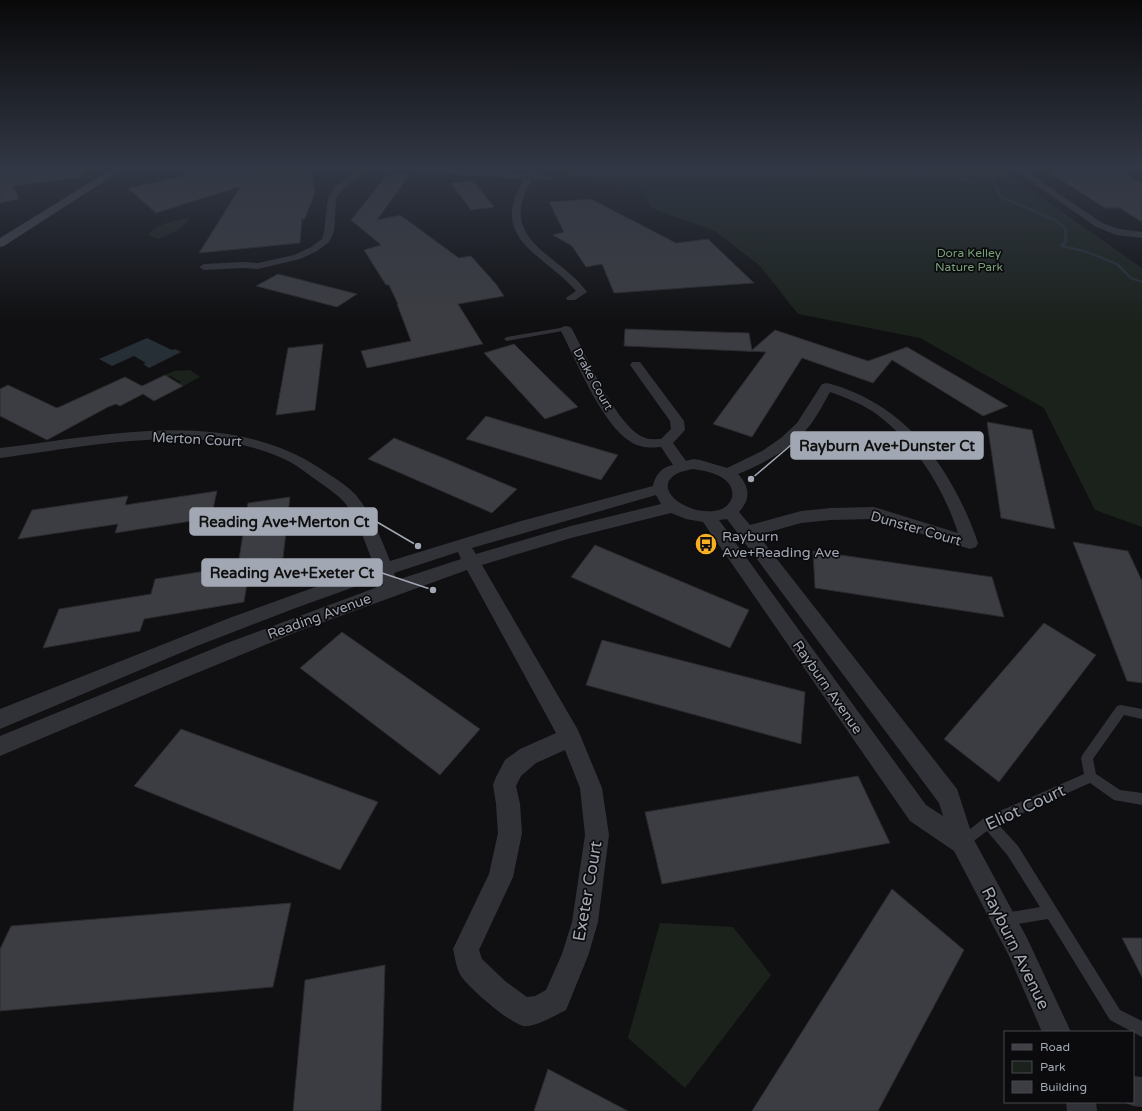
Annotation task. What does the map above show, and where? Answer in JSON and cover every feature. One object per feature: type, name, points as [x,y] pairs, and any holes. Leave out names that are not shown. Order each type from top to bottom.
[{"type":"main road","points":[[0,231],[20,219]]},
{"type":"main road","points":[[0,243],[38,219]]},
{"type":"street","points":[[204,267],[243,265],[258,266],[297,257],[314,249],[326,240],[329,232],[330,219]]},
{"type":"street","points":[[517,219],[520,229],[531,248],[575,282],[582,292],[572,298]]},
{"type":"street","points":[[1090,219],[1099,225],[1117,232],[1142,235]]},
{"type":"street","name":"Drake Court","points":[[566,329],[605,404],[627,433],[637,440],[650,443],[665,443]]},
{"type":"street","points":[[636,365],[677,421],[678,430],[665,443],[681,465]]},
{"type":"street","name":"Dunster Court","points":[[727,473],[754,462],[777,448],[802,426],[827,387],[847,393],[882,412],[915,443],[936,470],[964,523],[970,543],[923,527],[874,513],[831,514],[801,517],[747,532]]},
{"type":"street","name":"Merton Court","points":[[0,452],[149,435],[221,438],[270,447],[294,457],[322,475],[349,498],[367,528],[391,589]]},
{"type":"street","points":[[705,464],[727,473],[735,480],[740,488],[740,496],[737,504],[730,511],[720,515],[708,517],[688,515],[672,507],[664,499],[660,489],[660,483],[664,475],[681,465],[705,464]]},
{"type":"street","name":"Reading Avenue","points":[[0,719],[204,636],[384,570],[554,516],[660,489]]},
{"type":"street","name":"Reading Avenue","points":[[0,746],[255,640],[391,589],[472,562],[588,527],[672,507]]},
{"type":"street","name":"Rayburn Avenue","points":[[730,511],[949,797],[962,843],[1018,947],[1057,1031]]},
{"type":"street","name":"Rayburn Avenue","points":[[708,517],[918,813],[962,843]]},
{"type":"street","name":"Exeter Court","points":[[462,544],[570,737],[591,788],[597,835],[585,922],[575,956],[556,1000],[538,1009],[524,1012],[495,991],[470,966],[466,949],[501,878],[510,833],[508,804],[504,785],[513,768],[528,756],[570,737]]},
{"type":"lane","points":[[507,339],[566,329]]},
{"type":"lane","points":[[1142,714],[1121,710],[1087,758],[1091,777],[1118,796],[1142,799]]},
{"type":"lane","name":"Eliot Court","points":[[962,843],[988,822],[1091,777]]},
{"type":"lane","points":[[988,822],[1013,850],[1115,1015],[1142,1029]]},
{"type":"lane","points":[[1003,919],[1051,912]]},
{"type":"green space","points":[[189,219],[180,229],[158,239],[149,235],[161,225]]},
{"type":"green space","name":"Dora Kelley Nature Park","points":[[681,219],[1072,219],[1142,268],[1142,527],[1095,510],[1044,408],[920,338],[798,314],[760,266],[715,231]]},
{"type":"green space","points":[[190,370],[200,377],[183,386],[179,384],[181,382],[165,375],[174,371]]},
{"type":"green space","points":[[660,923],[733,927],[771,975],[685,1088],[628,1038]]},
{"type":"shaded area","points":[[147,338],[172,350],[175,349],[181,352],[149,368],[143,364],[146,363],[134,356],[112,366],[99,359]]},
{"type":"building","points":[[220,219],[302,219],[300,243],[199,253]]},
{"type":"building","points":[[405,219],[459,258],[471,256],[496,284],[504,296],[458,304],[483,344],[367,368],[361,351],[411,341],[398,304],[389,285],[386,285],[364,250],[381,245],[351,220]]},
{"type":"building","points":[[557,219],[629,219],[676,243],[708,239],[754,283],[614,293],[602,264],[586,267],[572,246],[553,235],[564,232]]},
{"type":"building","points":[[278,274],[357,294],[337,307],[256,286]]},
{"type":"building","points":[[625,329],[749,333],[752,350],[775,330],[868,361],[907,347],[1008,406],[983,416],[892,360],[873,383],[802,358],[752,437],[713,424],[766,352],[624,346]]},
{"type":"building","points":[[323,344],[315,410],[276,415],[288,348]]},
{"type":"building","points":[[514,344],[578,407],[545,419],[484,353]]},
{"type":"building","points":[[165,375],[183,386],[154,401],[143,394],[120,406],[116,404],[108,407],[47,440],[0,416],[0,389],[8,385],[57,408],[125,377],[142,386]]},
{"type":"building","points":[[486,416],[618,455],[601,480],[466,439]]},
{"type":"building","points":[[987,422],[1032,430],[1055,529],[1001,518]]},
{"type":"building","points":[[394,438],[517,489],[492,513],[368,459]]},
{"type":"building","points":[[217,491],[211,518],[115,533],[118,524],[18,539],[32,510],[128,496],[125,505]]},
{"type":"building","points":[[290,497],[283,558],[238,565],[248,503]]},
{"type":"building","points":[[1073,542],[1128,551],[1142,581],[1142,683],[1127,681]]},
{"type":"building","points":[[595,545],[749,610],[730,648],[571,577]]},
{"type":"building","points":[[813,551],[992,577],[1004,617],[815,588]]},
{"type":"building","points":[[250,564],[244,602],[144,619],[140,631],[43,648],[59,609],[151,594],[155,579]]},
{"type":"building","points":[[1044,623],[1096,655],[999,782],[944,739]]},
{"type":"building","points":[[342,632],[480,729],[440,775],[300,668]]},
{"type":"building","points":[[602,640],[805,692],[801,744],[586,685]]},
{"type":"building","points":[[181,729],[378,802],[340,870],[134,786]]},
{"type":"building","points":[[858,776],[890,843],[662,884],[645,812]]},
{"type":"building","points":[[892,889],[964,950],[878,1111],[752,1111]]},
{"type":"building","points":[[291,903],[273,987],[0,1011],[0,949],[11,926]]},
{"type":"building","points":[[1122,938],[1142,938],[1142,977]]},
{"type":"building","points":[[385,965],[381,1111],[293,1111],[305,980]]},
{"type":"building","points":[[548,1069],[628,1111],[534,1111]]},
{"type":"waterway","points":[[1052,219],[1066,229],[1066,241],[1062,246],[1084,251],[1117,264],[1131,278],[1142,282]]},
{"type":"place","name":"Rayburn Ave+Dunster Ct","points":[[751,479]]},
{"type":"place","name":"Rayburn Ave+Reading Ave","points":[[706,544]]},
{"type":"place","name":"Reading Ave+Merton Ct","points":[[418,546]]},
{"type":"place","name":"Reading Ave+Exeter Ct","points":[[433,590]]}]
